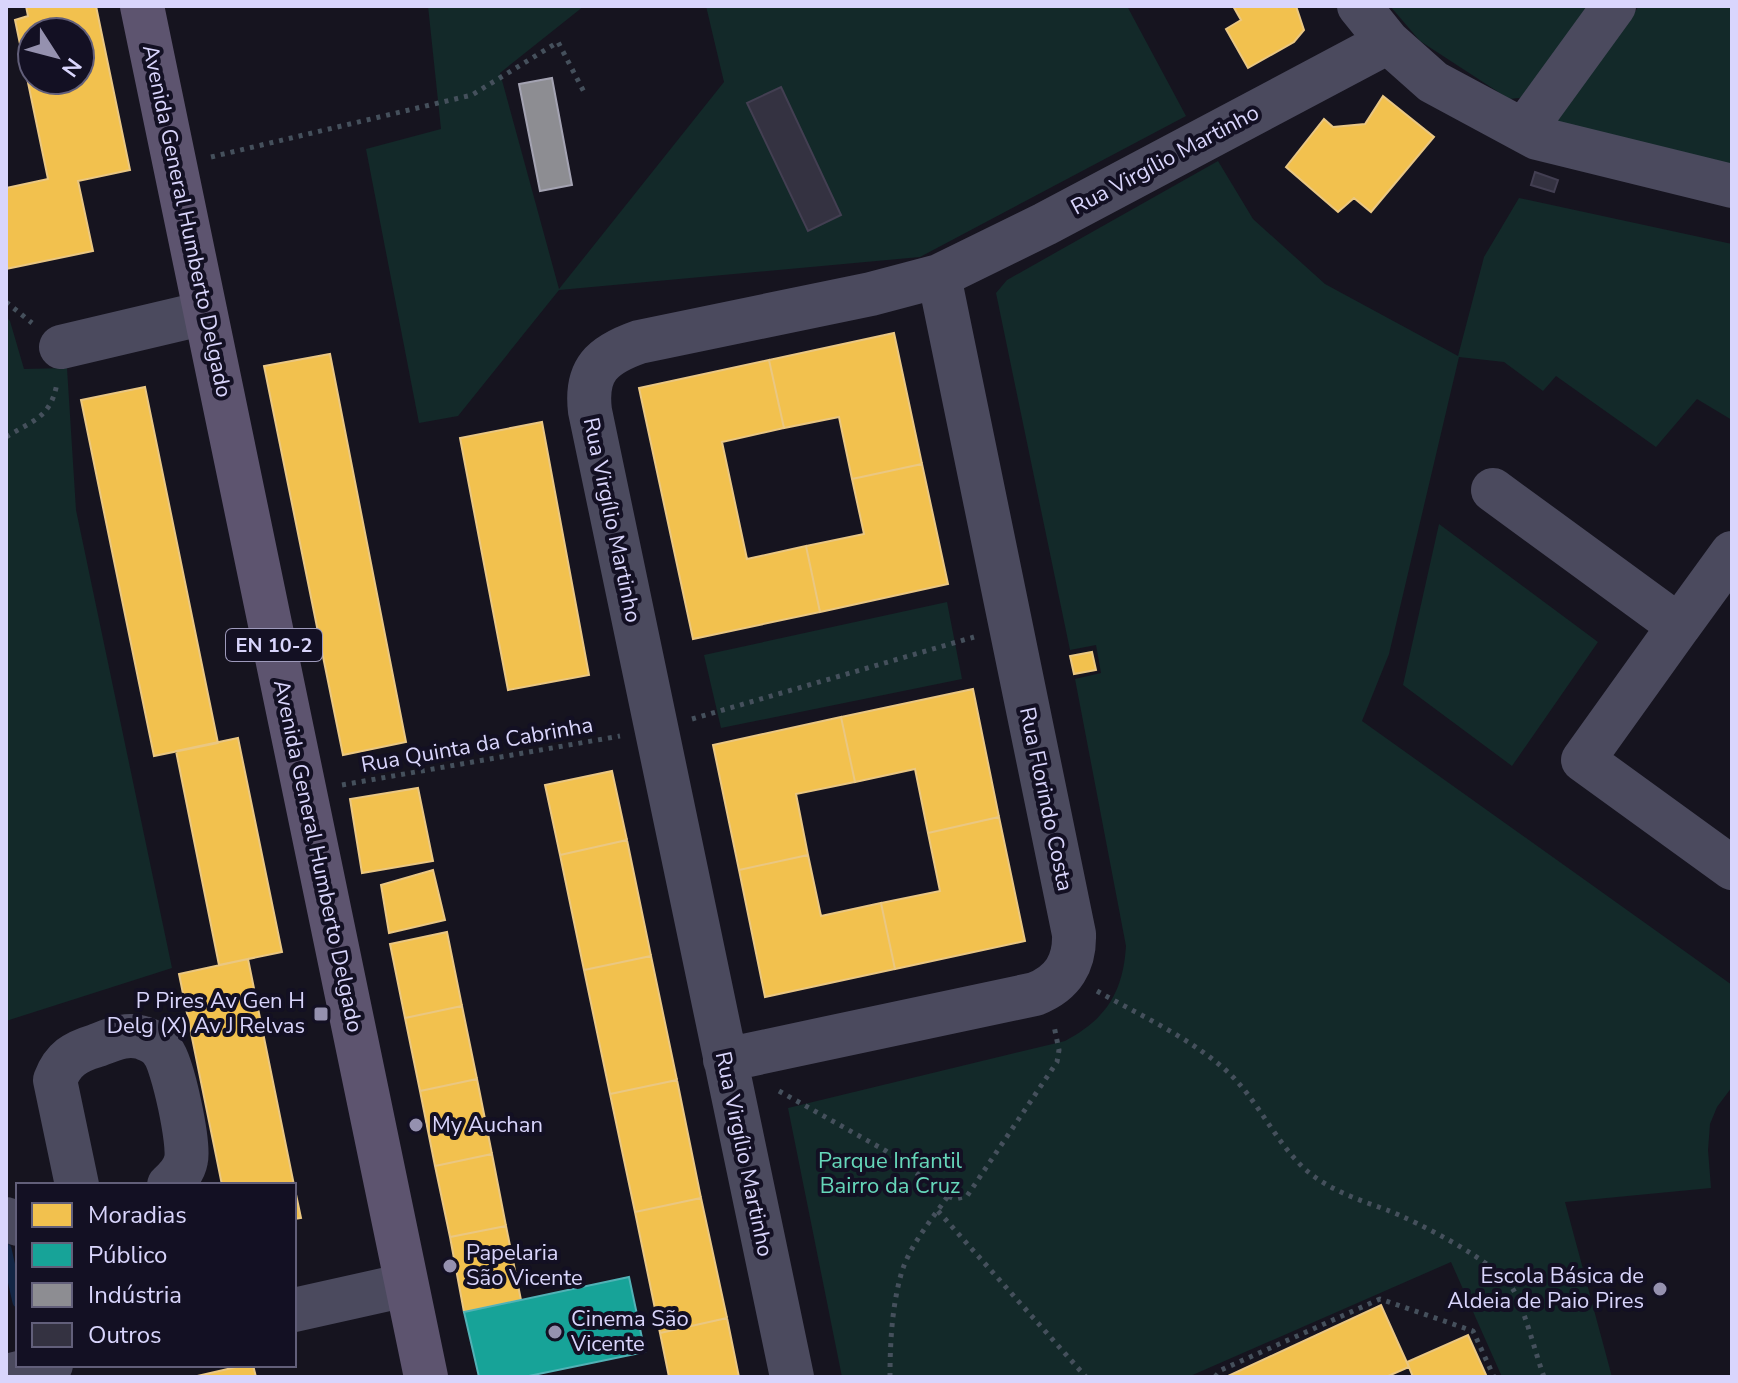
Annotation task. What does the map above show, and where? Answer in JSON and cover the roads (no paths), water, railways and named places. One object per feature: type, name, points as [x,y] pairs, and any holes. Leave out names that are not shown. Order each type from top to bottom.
[{"type":"main road","name":"Avenida General Humberto Delgado","points":[[142,6],[426,1377]]},
{"type":"street","points":[[1359,6],[1388,42],[1433,82],[1537,138],[1732,186]]},
{"type":"street","points":[[1524,130],[1614,6]]},
{"type":"street","name":"Rua Virgílio Martinho","points":[[792,1377],[590,411],[589,385],[594,371],[610,355],[639,342],[871,294],[939,276],[1045,224],[1388,42]]},
{"type":"street","name":"Rua Florindo Costa","points":[[725,1060],[1056,982],[1074,950],[1074,934],[939,276]]},
{"type":"street","points":[[61,347],[205,313]]},
{"type":"street","points":[[1493,490],[1679,626]]},
{"type":"street","points":[[1732,553],[1583,760],[1732,868]]},
{"type":"street","points":[[77,1183],[55,1080],[59,1068],[80,1051],[126,1036],[140,1036],[151,1041],[162,1050],[171,1066],[188,1148],[182,1172],[171,1183]]},
{"type":"street","points":[[296,1310],[406,1285]]},
{"type":"street","points":[[6,1376],[43,1367]]},
{"type":"waterway","points":[[6,1249],[16,1293]]},
{"type":"place","name":"P Pires Av Gen H Delg (X) Av J Relvas","points":[[321,1014]]},
{"type":"place","name":"My Auchan","points":[[416,1125]]},
{"type":"place","name":"Papelaria São Vicente","points":[[450,1266]]},
{"type":"place","name":"Escola Básica de Aldeia de Paio Pires","points":[[1660,1289]]},
{"type":"place","name":"Cinema São Vicente","points":[[555,1332]]},
{"type":"park label","name":"Parque Infantil Bairro da Cruz","points":[[890,1174]]}]
